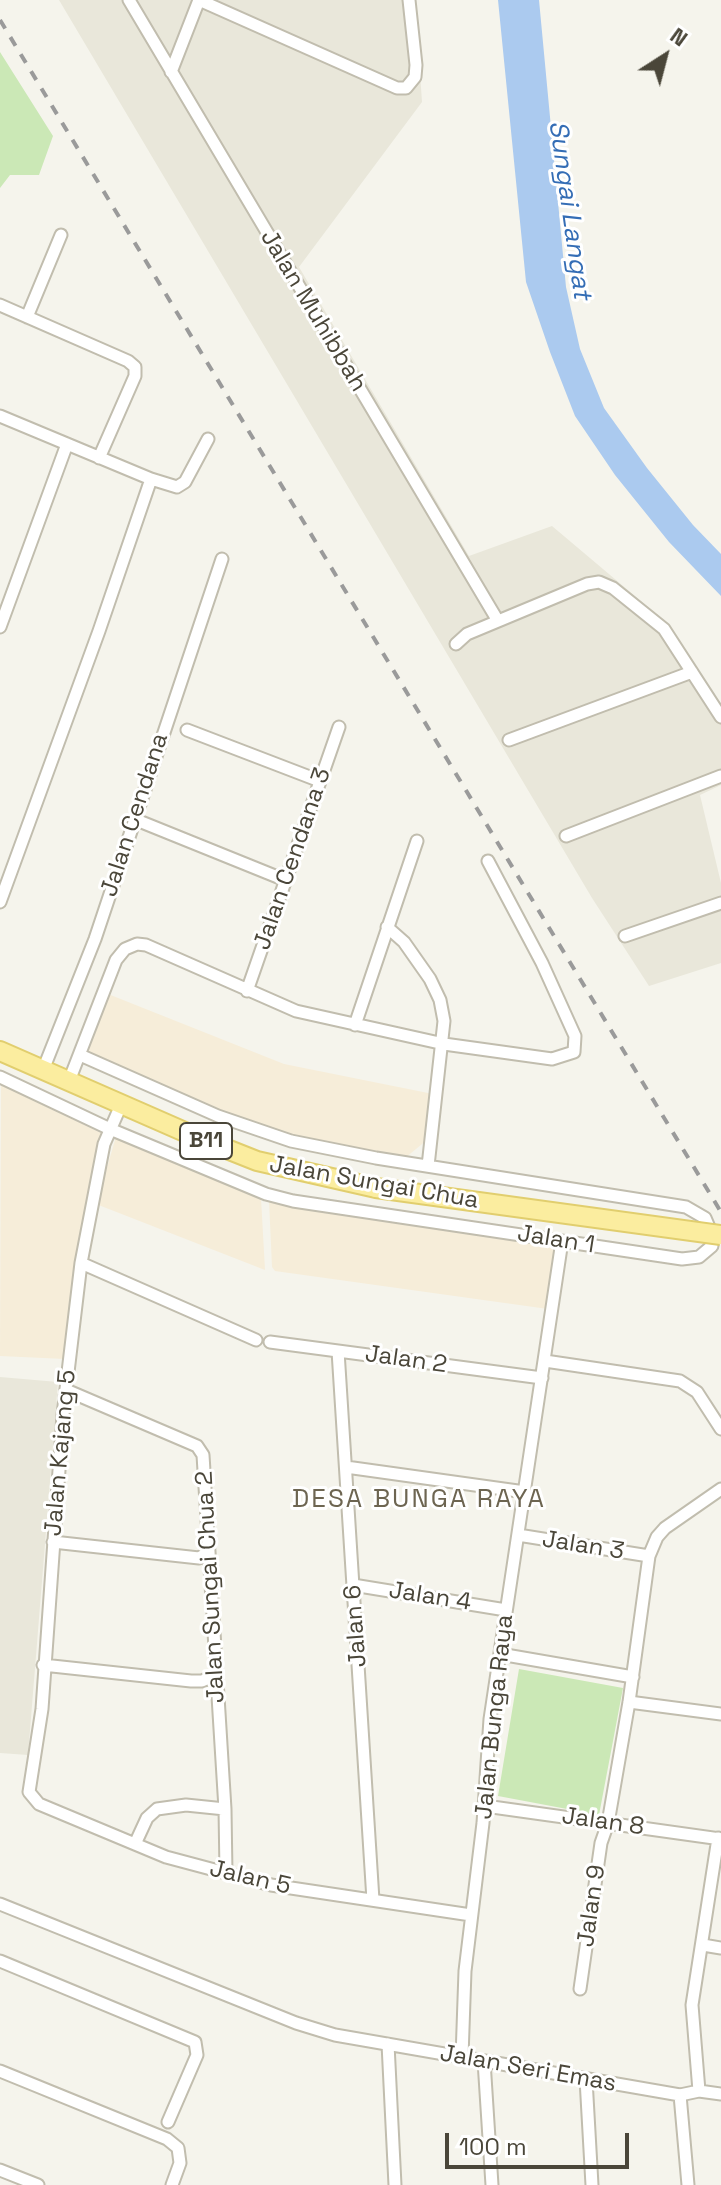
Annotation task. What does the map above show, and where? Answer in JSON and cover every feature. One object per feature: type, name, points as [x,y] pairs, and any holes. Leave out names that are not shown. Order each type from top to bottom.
[{"type":"main road","name":"Jalan Sungai Chua","points":[[0,1051],[194,1136],[275,1166],[376,1188],[721,1235]]},
{"type":"street","name":"Jalan Muhibbah","points":[[129,0],[498,621]]},
{"type":"street","points":[[171,72],[199,0],[397,88],[406,88],[411,84],[416,65],[409,0]]},
{"type":"street","points":[[27,317],[61,235]]},
{"type":"street","points":[[0,305],[128,361],[135,367],[135,376],[99,458]]},
{"type":"street","points":[[0,416],[172,486],[181,486],[208,439]]},
{"type":"street","points":[[0,627],[67,444]]},
{"type":"street","points":[[0,902],[151,479]]},
{"type":"street","name":"Jalan Cendana","points":[[43,1070],[95,939],[222,559]]},
{"type":"street","points":[[456,644],[467,634],[587,584],[599,582],[613,588],[664,629],[721,717]]},
{"type":"street","points":[[509,740],[692,672]]},
{"type":"street","name":"Jalan Cendana 3","points":[[247,991],[339,727]]},
{"type":"street","points":[[187,730],[320,781]]},
{"type":"street","points":[[566,836],[721,776]]},
{"type":"street","points":[[134,819],[285,880]]},
{"type":"street","points":[[355,1025],[417,841]]},
{"type":"street","points":[[69,1081],[116,960],[131,946],[146,945],[296,1011],[444,1044],[552,1059],[574,1052],[575,1036],[542,963],[488,861]]},
{"type":"street","points":[[625,936],[721,903]]},
{"type":"street","points":[[80,1055],[259,1132],[428,1166],[444,1044],[444,1021],[440,1000],[430,979],[404,942],[387,927]]},
{"type":"street","name":"Jalan 1","points":[[0,1077],[185,1161],[266,1194],[293,1201],[682,1259],[699,1257],[712,1246],[711,1232],[705,1218],[686,1207],[428,1166]]},
{"type":"street","name":"Jalan Kajang 5","points":[[39,1804],[29,1792],[42,1709],[66,1390],[81,1263],[104,1144],[121,1105]]},
{"type":"street","points":[[185,1161],[194,1136]]},
{"type":"street","name":"Jalan Bunga Raya","points":[[462,2057],[465,1971],[485,1806],[490,1719],[562,1241]]},
{"type":"street","points":[[81,1263],[256,1340]]},
{"type":"street","name":"Jalan 2","points":[[270,1342],[542,1378]]},
{"type":"street","name":"Jalan 6","points":[[338,1351],[373,1900]]},
{"type":"street","points":[[545,1361],[680,1381],[697,1392],[721,1429]]},
{"type":"street","name":"Jalan Sungai Chua 2","points":[[66,1390],[197,1446],[203,1455],[225,1809],[226,1873]]},
{"type":"street","points":[[346,1467],[525,1492]]},
{"type":"street","points":[[608,1823],[633,1677],[649,1556],[657,1537],[665,1528],[721,1489]]},
{"type":"street","name":"Jalan 3","points":[[518,1535],[649,1556]]},
{"type":"street","points":[[53,1542],[199,1558],[209,1552]]},
{"type":"street","name":"Jalan 4","points":[[353,1585],[506,1610]]},
{"type":"street","points":[[500,1654],[633,1677]]},
{"type":"street","points":[[43,1665],[191,1681],[202,1681],[216,1675]]},
{"type":"street","points":[[629,1702],[721,1714]]},
{"type":"street","name":"Jalan 5","points":[[39,1804],[166,1857],[271,1885],[471,1915]]},
{"type":"street","points":[[135,1844],[147,1818],[157,1809],[186,1805],[225,1809]]},
{"type":"street","name":"Jalan 8","points":[[485,1806],[719,1838]]},
{"type":"street","name":"Jalan 9","points":[[580,1989],[601,1843],[608,1823]]},
{"type":"street","points":[[699,2091],[692,2005],[719,1838]]},
{"type":"street","name":"Jalan Seri Emas","points":[[0,1904],[296,2023],[335,2035],[680,2095],[699,2091],[721,2094]]},
{"type":"street","points":[[703,1945],[721,1948]]},
{"type":"street","points":[[0,1961],[195,2042],[197,2055],[168,2122]]},
{"type":"street","points":[[388,2044],[395,2185]]},
{"type":"street","points":[[484,2061],[492,2185]]},
{"type":"street","points":[[0,2071],[167,2139],[178,2148],[180,2163],[172,2185]]},
{"type":"street","points":[[586,2079],[592,2185]]},
{"type":"street","points":[[680,2095],[688,2185]]},
{"type":"street","points":[[0,2170],[38,2185]]},
{"type":"shaded area","points":[[59,0],[415,0],[422,102],[299,267],[469,556],[552,526],[667,623],[721,704],[721,785],[700,795],[721,883],[721,963],[649,986],[592,898]]},
{"type":"shaded area","points":[[108,994],[284,1064],[433,1094],[427,1140],[405,1158],[293,1136],[254,1125],[86,1052]]},
{"type":"shaded area","points":[[1,1085],[101,1133],[79,1248],[65,1359],[0,1356]]},
{"type":"shaded area","points":[[116,1137],[261,1198],[265,1270],[96,1204]]},
{"type":"shaded area","points":[[269,1200],[557,1245],[548,1309],[275,1271],[272,1267]]},
{"type":"shaded area","points":[[0,1377],[58,1382],[28,1755],[0,1753]]},
{"type":"green space","points":[[0,52],[53,136],[39,175],[10,175],[0,188]]},
{"type":"green space","points":[[519,1669],[623,1688],[599,1815],[498,1796]]},
{"type":"water","points":[[498,0],[539,0],[566,287],[580,349],[604,408],[647,468],[721,554],[721,596],[669,542],[615,475],[575,416],[550,352],[526,282]]},
{"type":"railway","points":[[0,20],[721,1212]]},
{"type":"district","name":"DESA BUNGA RAYA","points":[[419,1500]]},
{"type":"water label","name":"Sungai Langat","points":[[569,210]]}]
